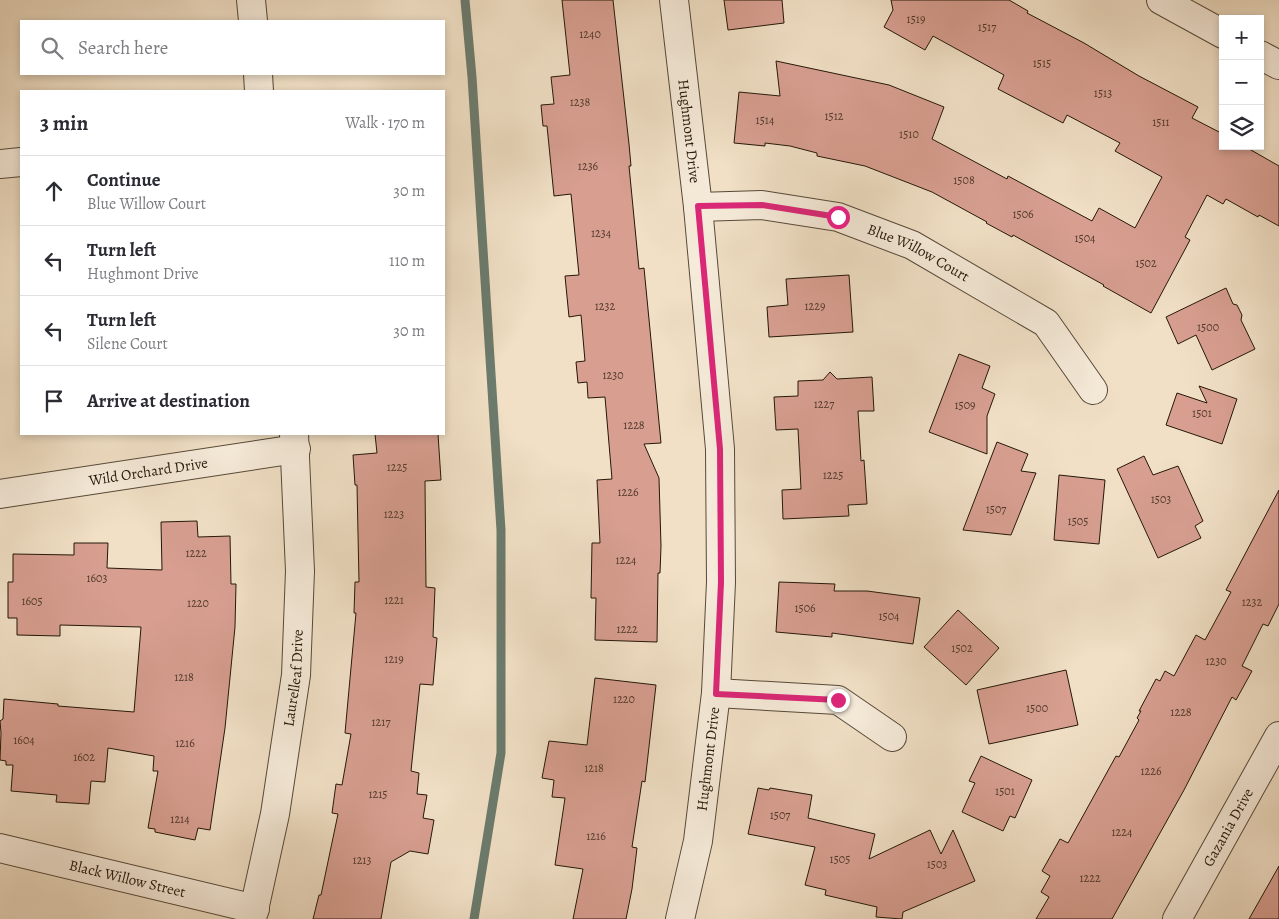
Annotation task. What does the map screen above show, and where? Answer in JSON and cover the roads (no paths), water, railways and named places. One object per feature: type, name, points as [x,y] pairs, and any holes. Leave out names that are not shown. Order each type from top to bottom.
[{"type":"street","points":[[251,0],[253,20]]},
{"type":"street","name":"Hughmont Drive","points":[[674,0],[698,206],[720,449],[721,582],[716,694],[698,842],[680,919]]},
{"type":"street","points":[[1161,0],[1203,10],[1219,29]]},
{"type":"street","points":[[1264,57],[1279,65]]},
{"type":"street","points":[[258,75],[260,90]]},
{"type":"street","points":[[0,164],[20,162]]},
{"type":"street","name":"Blue Willow Court","points":[[698,206],[762,205],[838,217],[912,245],[1046,323],[1093,390]]},
{"type":"street","name":"Wild Orchard Drive","points":[[0,494],[295,441]]},
{"type":"street","name":"Laurelleaf Drive","points":[[253,914],[275,814],[296,675],[300,571],[295,441]]},
{"type":"street","points":[[716,694],[838,700],[892,737]]},
{"type":"street","name":"Gazania Drive","points":[[1177,919],[1279,736]]},
{"type":"street","name":"Black Willow Street","points":[[0,848],[253,914]]},
{"type":"waterway","points":[[465,0],[472,77],[501,530],[501,753],[474,919]]}]
